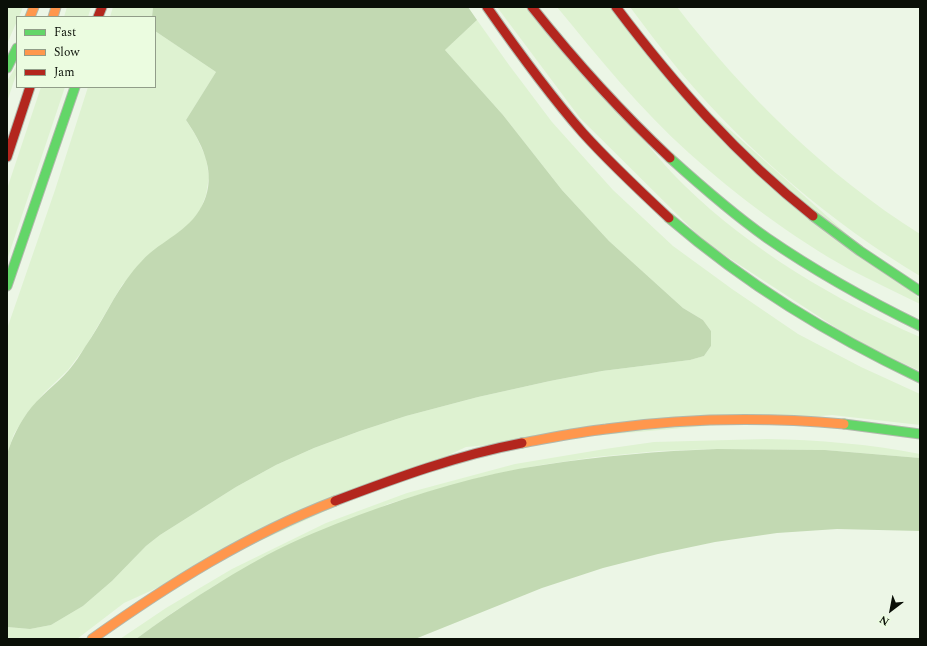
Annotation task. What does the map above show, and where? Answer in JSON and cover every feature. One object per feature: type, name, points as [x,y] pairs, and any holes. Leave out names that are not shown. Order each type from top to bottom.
[{"type":"highway","points":[[487,7],[534,72],[568,114],[621,173],[667,217],[741,276],[797,313],[864,351],[920,378]]},
{"type":"highway","points":[[532,7],[560,42],[619,109],[659,149],[713,196],[768,238],[806,263],[851,291],[920,326]]},
{"type":"highway","points":[[616,7],[672,78],[698,108],[767,177],[837,235],[920,291]]},
{"type":"highway","points":[[7,68],[16,50]]},
{"type":"highway","points":[[7,156],[30,88]]},
{"type":"highway","points":[[7,286],[75,88]]},
{"type":"highway","points":[[92,639],[143,603],[184,577],[272,529],[330,503],[390,480],[487,451],[582,432],[663,423],[728,420],[778,420],[837,424],[920,434]]},
{"type":"green space","points":[[7,7],[23,7],[19,16],[16,16],[16,23],[7,44]]},
{"type":"green space","points":[[67,7],[91,7],[88,16],[64,16]]},
{"type":"green space","points":[[113,7],[153,7],[152,16],[110,16]]},
{"type":"green space","points":[[153,7],[468,7],[477,20],[445,50],[503,115],[562,190],[609,241],[683,308],[703,320],[711,331],[711,346],[704,356],[690,360],[602,371],[478,397],[406,416],[314,448],[276,465],[236,487],[160,535],[146,546],[112,581],[83,606],[51,625],[30,629],[7,627],[7,454],[11,443],[24,418],[32,407],[75,362],[120,289],[133,271],[143,259],[190,222],[202,206],[206,196],[209,176],[208,166],[197,137],[186,120],[216,72],[156,32],[156,16],[152,16]]},
{"type":"green space","points":[[497,7],[527,7],[671,172],[711,210],[738,232],[766,253],[826,290],[888,323],[920,337],[920,371],[861,344],[706,243],[580,118]]},
{"type":"green space","points":[[557,7],[613,7],[656,64],[920,299],[920,304],[828,257],[766,216],[726,185],[689,153],[654,119],[620,83]]},
{"type":"green space","points":[[630,7],[677,7],[730,71],[788,131],[852,186],[885,211],[920,234],[920,276],[888,256],[824,210],[763,158],[708,103],[682,74]]},
{"type":"green space","points":[[477,20],[552,122],[613,190],[673,246],[798,334],[861,367],[920,394],[920,425],[832,415],[466,447],[124,603],[77,639],[7,639],[7,627],[30,629],[51,625],[83,606],[112,581],[146,546],[160,535],[236,487],[276,465],[314,448],[406,416],[478,397],[602,371],[690,360],[704,356],[711,346],[711,331],[703,320],[683,308],[609,241],[562,190],[503,115],[445,50]]},
{"type":"green space","points":[[156,32],[216,72],[186,120],[196,136],[206,158],[209,177],[206,195],[201,208],[191,223],[150,254],[122,285],[86,346],[68,370],[44,393],[27,413],[14,434],[7,454],[7,329],[55,190],[88,88],[156,88]]},
{"type":"green space","points":[[16,67],[16,75],[7,102],[7,81]]},
{"type":"green space","points":[[41,88],[65,88],[7,260],[7,189]]},
{"type":"green space","points":[[767,439],[806,440],[863,445],[920,454],[920,458],[825,450],[717,449],[659,451],[596,457],[541,465],[486,476],[388,504],[217,584],[172,613],[136,639],[120,639],[166,608],[232,569],[326,523],[407,493],[515,464],[605,449],[654,442]]},
{"type":"green space","points":[[717,449],[825,450],[920,458],[920,531],[837,529],[777,533],[715,542],[658,554],[603,568],[542,588],[415,639],[136,639],[200,595],[267,555],[324,529],[404,499],[473,479],[543,465],[630,454]]},
{"type":"traffic: fast","points":[[7,68],[16,50]]},
{"type":"traffic: fast","points":[[7,286],[75,88]]},
{"type":"traffic: fast","points":[[670,158],[717,200],[767,238],[842,285],[920,326]]},
{"type":"traffic: fast","points":[[813,216],[860,251],[920,291]]},
{"type":"traffic: fast","points":[[669,218],[728,265],[789,307],[853,344],[920,378]]},
{"type":"traffic: fast","points":[[844,424],[920,434]]},
{"type":"traffic: slow","points":[[30,16],[34,7]]},
{"type":"traffic: slow","points":[[53,16],[56,7]]},
{"type":"traffic: slow","points":[[522,443],[596,430],[636,425],[695,421],[785,420],[844,424]]},
{"type":"traffic: slow","points":[[92,639],[150,599],[209,562],[271,529],[302,514],[335,501]]},
{"type":"traffic: jam","points":[[98,16],[102,7]]},
{"type":"traffic: jam","points":[[487,7],[533,71],[583,133],[614,166],[669,218]]},
{"type":"traffic: jam","points":[[532,7],[598,85],[670,158]]},
{"type":"traffic: jam","points":[[616,7],[661,64],[708,118],[758,169],[813,216]]},
{"type":"traffic: jam","points":[[7,157],[30,88]]},
{"type":"traffic: jam","points":[[335,501],[451,461],[522,443]]}]
